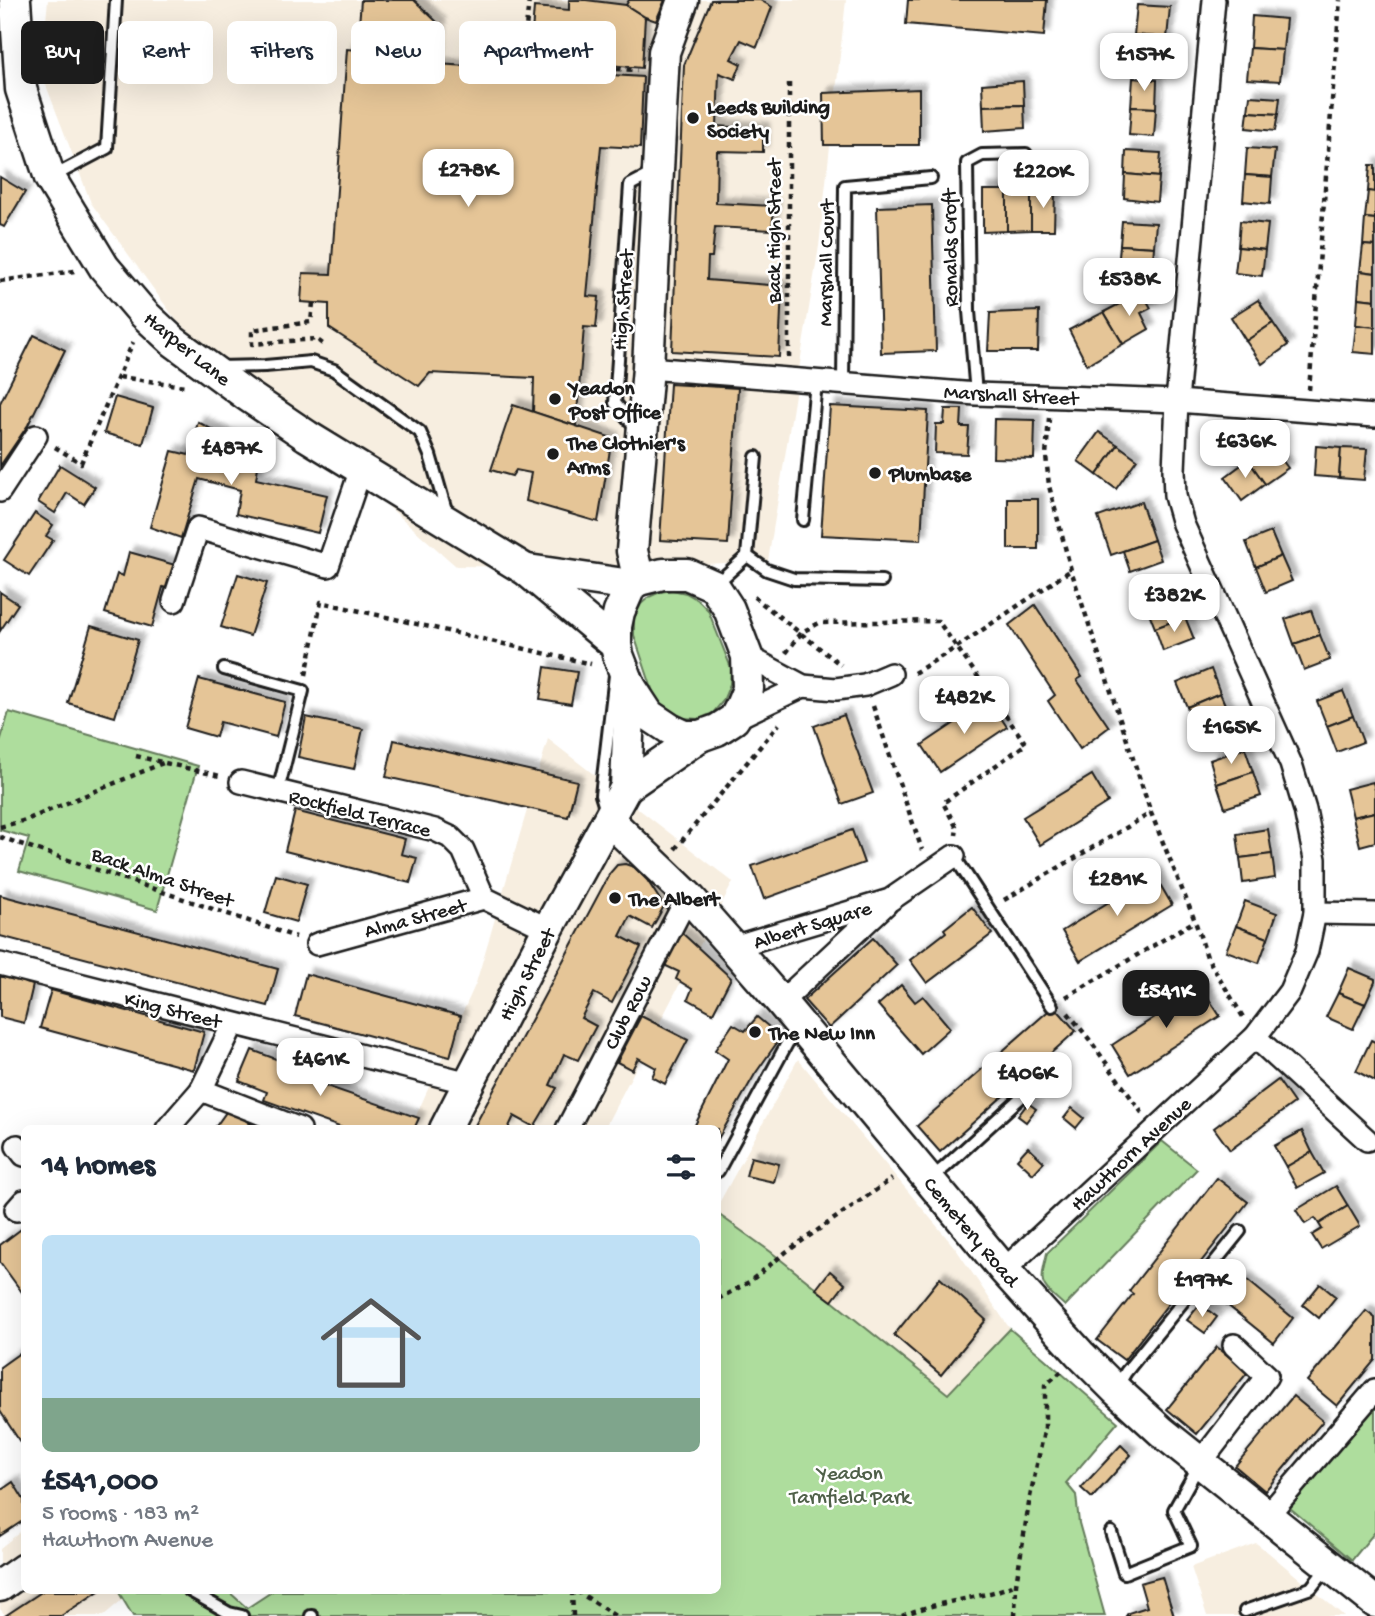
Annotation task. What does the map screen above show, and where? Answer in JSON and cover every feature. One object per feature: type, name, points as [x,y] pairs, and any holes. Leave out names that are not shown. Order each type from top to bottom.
[{"type":"street","name":"Harper Lane","points":[[15,0],[21,89],[50,178],[104,267],[145,314],[173,341],[307,436],[526,570],[620,664]]},
{"type":"street","name":"High Street","points":[[626,787],[616,626],[619,612],[635,582],[632,551],[648,368],[662,71],[664,52],[682,0]]},
{"type":"street","name":"Hawthorn Avenue","points":[[1004,1270],[1255,1037],[1290,991],[1307,951],[1315,913],[1315,859],[1292,764],[1183,524],[1175,496],[1177,401],[1214,0]]},
{"type":"street","name":"Marshall Street","points":[[648,368],[976,394],[1177,401],[1375,416]]},
{"type":"street","points":[[0,491],[36,436]]},
{"type":"street","points":[[174,601],[198,528],[328,566],[360,469]]},
{"type":"street","name":"Harper Lane","points":[[526,570],[635,582]]},
{"type":"street","points":[[635,582],[663,574],[687,574],[713,586],[729,609],[747,656],[748,689],[734,719]]},
{"type":"street","points":[[747,656],[783,685]]},
{"type":"street","points":[[620,664],[649,715],[685,736],[700,736]]},
{"type":"street","points":[[734,719],[783,685],[836,689],[865,685],[891,674]]},
{"type":"street","name":"High Street","points":[[447,1125],[548,929],[626,787],[700,736],[717,730],[734,719]]},
{"type":"street","name":"Rockfield Terrace","points":[[241,782],[435,830],[450,837],[463,850],[484,898]]},
{"type":"street","name":"Cemetery Road","points":[[609,820],[688,896],[733,947],[789,1012],[914,1177],[1080,1354],[1162,1432],[1375,1602]]},
{"type":"street","name":"Albert Square","points":[[789,1012],[890,901],[954,856]]},
{"type":"street","name":"Club Row","points":[[569,1125],[688,896]]},
{"type":"street","name":"Alma Street","points":[[317,944],[484,898],[548,929]]},
{"type":"street","name":"Albert Square","points":[[733,947],[890,901]]},
{"type":"street","points":[[1315,913],[1375,914]]},
{"type":"street","name":"King Street","points":[[0,964],[469,1083]]},
{"type":"street","points":[[170,1125],[201,1090],[233,1024]]},
{"type":"street","points":[[1255,1037],[1367,1140]]},
{"type":"street","points":[[201,1090],[285,1125]]},
{"type":"street","points":[[1200,1462],[1267,1376],[1234,1345]]},
{"type":"street","points":[[1267,1516],[1375,1390]]},
{"type":"street","points":[[0,1586],[21,1571]]},
{"type":"lane","points":[[50,178],[107,148],[116,4]]},
{"type":"lane","name":"Ronalds Croft","points":[[976,394],[969,311],[967,163],[982,155],[1026,154]]},
{"type":"lane","name":"High Street","points":[[643,436],[615,403],[630,186],[657,170]]},
{"type":"lane","name":"Marshall Court","points":[[844,384],[845,186],[931,178]]},
{"type":"lane","points":[[208,367],[310,362],[334,370],[420,432],[430,455],[451,525]]},
{"type":"lane","points":[[803,520],[816,382]]},
{"type":"lane","points":[[713,586],[747,556],[756,457]]},
{"type":"lane","points":[[747,556],[767,569],[794,579],[882,581]]},
{"type":"lane","name":"High Street","points":[[609,820],[601,796],[620,664]]},
{"type":"lane","points":[[224,670],[303,691],[278,791]]},
{"type":"lane","points":[[954,856],[1055,1004]]},
{"type":"lane","points":[[721,1164],[789,1012]]},
{"type":"lane","points":[[914,1177],[945,1167],[1054,1067]]},
{"type":"lane","points":[[1115,1389],[1240,1231]]},
{"type":"lane","points":[[1111,1532],[1124,1573],[1191,1546],[1174,1510],[1200,1462]]},
{"type":"lane","points":[[1245,1611],[1311,1588],[1329,1565]]},
{"type":"lane","points":[[195,1594],[229,1613],[242,1616]]},
{"type":"path","points":[[528,0],[522,65],[662,71]]},
{"type":"path","points":[[1307,410],[1340,0]]},
{"type":"path","name":"Back High Street","points":[[789,83],[789,380]]},
{"type":"path","points":[[0,281],[104,267]]},
{"type":"path","points":[[36,436],[81,463],[145,314]]},
{"type":"path","points":[[1051,396],[1045,455],[1049,486],[1071,570],[1151,813],[1207,957],[1255,1037]]},
{"type":"path","points":[[891,674],[895,684],[957,648],[1071,570]]},
{"type":"path","points":[[303,691],[321,602],[620,664]]},
{"type":"path","points":[[659,869],[779,725],[783,656],[802,632],[819,623],[938,621],[1026,744],[943,803],[957,828],[954,856]]},
{"type":"path","points":[[136,756],[241,782]]},
{"type":"path","points":[[0,827],[26,820],[163,763]]},
{"type":"path","points":[[989,910],[1151,813]]},
{"type":"path","name":"Back Alma Street","points":[[0,837],[317,944]]},
{"type":"path","points":[[1154,1130],[1089,1039],[1055,1004],[1195,921]]},
{"type":"path","points":[[721,1297],[749,1283],[786,1252],[914,1177]]},
{"type":"path","points":[[1015,1616],[1016,1584],[1045,1427],[1045,1385],[1080,1354]]},
{"type":"path","points":[[902,1616],[1002,1591],[1016,1584]]},
{"type":"path","points":[[572,1594],[573,1616]]},
{"type":"path","points":[[582,1594],[615,1616]]},
{"type":"shaded area","points":[[48,0],[846,0],[819,246],[768,561],[618,568],[456,566],[176,320],[91,203],[46,84],[104,84],[104,21],[46,21]]},
{"type":"shaded area","points":[[548,739],[733,882],[606,1125],[412,1125],[476,983]]},
{"type":"shaded area","points":[[798,1059],[956,1249],[1010,1329],[949,1394],[771,1252],[721,1216],[721,1200]]},
{"type":"shaded area","points":[[21,1531],[21,1594],[120,1594],[123,1599],[103,1616],[6,1616],[0,1609],[0,1548]]},
{"type":"shaded area","points":[[1256,1543],[1344,1616],[1207,1616],[1191,1567]]},
{"type":"green space","points":[[672,590],[686,593],[708,610],[731,668],[730,684],[723,701],[713,713],[699,719],[683,718],[666,710],[655,698],[634,635],[634,618],[641,604],[660,592]]},
{"type":"green space","points":[[9,712],[198,766],[157,910],[19,871],[29,838],[0,830],[0,742]]},
{"type":"green space","points":[[1162,1141],[1197,1169],[1065,1306],[1044,1284],[1043,1272],[1047,1253]]},
{"type":"green space","name":"Yeadon Tarnfield Park","points":[[721,1216],[771,1252],[948,1394],[1010,1329],[1118,1422],[1066,1483],[1076,1495],[1079,1523],[1105,1616],[133,1616],[120,1594],[231,1594],[247,1608],[268,1594],[721,1594]]},
{"type":"green space","points":[[1375,1403],[1375,1532],[1352,1560],[1290,1508]]},
{"type":"building","points":[[361,0],[414,0],[436,21],[359,21]]},
{"type":"building","points":[[569,0],[586,0],[626,5],[645,17],[642,68],[616,66],[616,21],[533,21],[534,7],[569,10]]},
{"type":"building","points":[[629,0],[665,0],[656,21],[626,5]]},
{"type":"building","points":[[711,0],[760,0],[772,7],[757,47],[741,40],[731,59],[741,64],[735,79],[719,73],[717,126],[763,129],[763,152],[717,151],[716,203],[774,206],[772,230],[715,227],[712,257],[708,257],[707,280],[782,286],[779,357],[672,351],[684,65]]},
{"type":"building","points":[[908,0],[1047,0],[1044,36],[906,24]]},
{"type":"building","points":[[1137,5],[1170,7],[1167,38],[1134,35]]},
{"type":"building","points":[[1252,16],[1286,19],[1283,50],[1250,48]]},
{"type":"building","points":[[1134,35],[1167,38],[1164,69],[1132,66]]},
{"type":"building","points":[[1250,48],[1283,50],[1280,81],[1247,79]]},
{"type":"building","points":[[347,49],[351,49],[351,84],[445,84],[445,65],[459,65],[459,84],[616,84],[616,75],[643,77],[640,148],[601,146],[587,296],[599,297],[596,328],[584,327],[576,426],[533,412],[534,378],[430,373],[419,386],[329,328],[329,304],[301,302],[303,273],[331,274]]},
{"type":"building","points":[[1133,78],[1157,80],[1156,108],[1131,107]]},
{"type":"building","points":[[1023,81],[1024,105],[983,106],[982,84]]},
{"type":"building","points":[[919,89],[919,145],[824,145],[823,93]]},
{"type":"building","points":[[1250,96],[1280,98],[1278,114],[1248,112]]},
{"type":"building","points":[[1024,105],[1025,128],[984,131],[983,106]]},
{"type":"building","points":[[1131,107],[1156,108],[1154,137],[1129,135]]},
{"type":"building","points":[[1248,112],[1278,114],[1275,131],[1246,128]]},
{"type":"building","points":[[1247,148],[1275,150],[1272,177],[1245,175]]},
{"type":"building","points":[[1126,151],[1161,153],[1159,177],[1125,174]]},
{"type":"building","points":[[1370,165],[1375,165],[1375,192],[1368,191]]},
{"type":"building","points":[[1125,174],[1159,177],[1157,202],[1124,198]]},
{"type":"building","points":[[1245,175],[1272,177],[1270,204],[1243,201]]},
{"type":"building","points":[[0,177],[25,192],[4,227],[0,225]]},
{"type":"building","points":[[983,190],[1007,190],[1007,231],[983,232]]},
{"type":"building","points":[[1007,190],[1031,190],[1031,230],[1007,231]]},
{"type":"building","points":[[1031,190],[1055,190],[1054,230],[1031,230]]},
{"type":"building","points":[[1368,191],[1375,192],[1375,219],[1365,218]]},
{"type":"building","points":[[932,205],[936,351],[881,353],[877,207]]},
{"type":"building","points":[[1365,218],[1375,219],[1375,246],[1363,245]]},
{"type":"building","points":[[1122,221],[1156,223],[1154,247],[1120,245]]},
{"type":"building","points":[[1240,221],[1268,224],[1265,250],[1238,247]]},
{"type":"building","points":[[1120,245],[1154,247],[1152,272],[1118,269]]},
{"type":"building","points":[[1363,245],[1375,246],[1375,273],[1360,271]]},
{"type":"building","points":[[1238,247],[1265,250],[1262,276],[1235,273]]},
{"type":"building","points":[[1360,271],[1375,273],[1375,300],[1358,298]]},
{"type":"building","points":[[1142,292],[1151,308],[1141,313],[1149,329],[1123,344],[1104,312]]},
{"type":"building","points":[[1358,298],[1375,300],[1375,327],[1356,325]]},
{"type":"building","points":[[1258,300],[1273,323],[1246,341],[1231,317]]},
{"type":"building","points":[[1039,311],[1038,351],[988,351],[990,313]]},
{"type":"building","points":[[1104,312],[1123,344],[1087,365],[1069,330]]},
{"type":"building","points":[[1273,323],[1288,345],[1262,364],[1246,341]]},
{"type":"building","points":[[1356,325],[1375,327],[1375,354],[1353,352]]},
{"type":"building","points":[[34,335],[65,350],[28,425],[0,466],[0,403]]},
{"type":"building","points":[[670,384],[738,388],[728,544],[660,540]]},
{"type":"building","points":[[115,397],[153,408],[143,444],[104,433]]},
{"type":"building","name":"The Clothier's Arms","points":[[513,405],[612,438],[598,522],[526,501],[531,473],[516,470],[512,476],[491,470]]},
{"type":"building","name":"Plumbase","points":[[830,406],[928,411],[921,540],[821,535]]},
{"type":"building","points":[[945,409],[962,409],[961,427],[969,427],[967,454],[935,453],[936,424],[944,424]]},
{"type":"building","points":[[994,419],[1035,420],[1034,459],[993,458]]},
{"type":"building","points":[[198,422],[260,455],[256,479],[327,495],[318,533],[236,514],[240,490],[199,479],[181,538],[150,527],[172,451],[189,455]]},
{"type":"building","points":[[1099,432],[1118,445],[1097,475],[1078,461]]},
{"type":"building","points":[[1270,444],[1288,468],[1265,484],[1248,460]]},
{"type":"building","points":[[1118,445],[1137,459],[1116,489],[1097,475]]},
{"type":"building","points":[[1316,446],[1341,448],[1339,478],[1314,476]]},
{"type":"building","points":[[1341,448],[1367,449],[1364,480],[1339,478]]},
{"type":"building","points":[[1248,460],[1265,484],[1242,501],[1225,477]]},
{"type":"building","points":[[60,465],[95,487],[84,504],[67,493],[55,513],[38,502]]},
{"type":"building","points":[[1008,499],[1038,499],[1038,549],[1008,549]]},
{"type":"building","points":[[1141,502],[1154,540],[1111,555],[1098,517]]},
{"type":"building","points":[[35,513],[53,525],[46,536],[53,540],[29,576],[4,560]]},
{"type":"building","points":[[1271,532],[1281,556],[1256,567],[1246,542]]},
{"type":"building","points":[[1154,540],[1161,560],[1130,571],[1123,551]]},
{"type":"building","points":[[129,552],[175,565],[169,589],[163,587],[152,627],[105,613],[117,574],[123,576]]},
{"type":"building","points":[[1281,556],[1292,581],[1266,592],[1256,567]]},
{"type":"building","points":[[238,574],[267,583],[250,636],[221,627]]},
{"type":"building","points":[[1169,584],[1185,617],[1155,628],[1142,595]]},
{"type":"building","points":[[0,592],[18,604],[0,631]]},
{"type":"building","points":[[1035,605],[1082,677],[1077,680],[1109,727],[1080,749],[1048,701],[1055,695],[1009,625]]},
{"type":"building","points":[[1311,610],[1320,635],[1294,644],[1285,619]]},
{"type":"building","points":[[1185,617],[1194,639],[1163,651],[1155,628]]},
{"type":"building","points":[[91,626],[138,640],[115,717],[68,703]]},
{"type":"building","points":[[1320,635],[1330,660],[1304,670],[1294,644]]},
{"type":"building","points":[[545,667],[577,672],[571,704],[540,699]]},
{"type":"building","points":[[1211,669],[1220,693],[1187,707],[1177,683]]},
{"type":"building","points":[[199,679],[285,702],[276,737],[220,722],[216,737],[185,728]]},
{"type":"building","points":[[1343,691],[1353,716],[1327,726],[1317,701]]},
{"type":"building","points":[[1220,693],[1230,716],[1196,730],[1187,707]]},
{"type":"building","points":[[989,700],[1007,727],[940,772],[922,745]]},
{"type":"building","points":[[844,715],[873,793],[842,804],[814,726]]},
{"type":"building","points":[[1353,716],[1363,742],[1337,752],[1327,726]]},
{"type":"building","points":[[306,717],[363,729],[354,769],[298,757]]},
{"type":"building","points":[[394,740],[577,781],[568,817],[386,777]]},
{"type":"building","points":[[1245,748],[1253,772],[1217,784],[1210,760]]},
{"type":"building","points":[[1253,772],[1261,796],[1225,808],[1217,784]]},
{"type":"building","points":[[1092,775],[1108,802],[1040,845],[1023,817]]},
{"type":"building","points":[[1373,782],[1375,812],[1353,817],[1346,789]]},
{"type":"building","points":[[295,811],[405,839],[401,854],[417,858],[410,883],[285,851]]},
{"type":"building","points":[[1375,812],[1375,842],[1360,846],[1353,817]]},
{"type":"building","points":[[1268,829],[1272,854],[1240,858],[1237,834]]},
{"type":"building","points":[[852,830],[864,863],[764,899],[752,866]]},
{"type":"building","points":[[1272,854],[1275,878],[1243,883],[1240,858]]},
{"type":"building","points":[[617,865],[634,867],[647,880],[664,906],[652,928],[630,916],[620,936],[641,947],[612,1003],[594,993],[581,1018],[596,1026],[578,1060],[564,1054],[550,1085],[557,1088],[535,1125],[514,1116],[510,1125],[475,1125],[610,873]]},
{"type":"building","points":[[1154,874],[1172,905],[1080,961],[1062,931]]},
{"type":"building","points":[[276,875],[307,884],[296,922],[265,913]]},
{"type":"building","points":[[0,895],[278,969],[268,1006],[0,936]]},
{"type":"building","points":[[1245,901],[1277,913],[1268,938],[1236,926]]},
{"type":"building","points":[[972,907],[992,934],[927,983],[910,960],[946,932],[944,929]]},
{"type":"building","points":[[1236,926],[1268,938],[1259,963],[1226,951]]},
{"type":"building","points":[[681,932],[731,978],[713,1013],[688,999],[692,989],[676,979],[679,972],[664,965]]},
{"type":"building","points":[[873,938],[897,965],[829,1028],[804,1000]]},
{"type":"building","points":[[1349,968],[1375,979],[1365,1004],[1338,993]]},
{"type":"building","points":[[306,974],[461,1016],[450,1057],[295,1016]]},
{"type":"building","points":[[0,976],[33,985],[24,1023],[0,1017]]},
{"type":"building","points":[[901,985],[915,1002],[923,996],[950,1028],[921,1054],[878,1005]]},
{"type":"building","points":[[1201,987],[1220,1016],[1130,1074],[1112,1045]]},
{"type":"building","points":[[51,990],[204,1032],[194,1070],[40,1028]]},
{"type":"building","points":[[1338,993],[1365,1004],[1353,1029],[1326,1017]]},
{"type":"building","points":[[1054,1006],[1076,1031],[940,1152],[917,1126]]},
{"type":"building","points":[[641,1016],[688,1040],[665,1084],[652,1077],[656,1068],[638,1058],[632,1070],[617,1062]]},
{"type":"building","points":[[757,1017],[781,1037],[755,1074],[721,1134],[721,1125],[695,1125],[728,1059],[715,1050],[733,1024],[745,1031]]},
{"type":"building","points":[[1371,1040],[1375,1042],[1375,1081],[1356,1071]]},
{"type":"building","points":[[252,1050],[284,1062],[280,1070],[419,1118],[416,1125],[334,1125],[264,1100],[267,1092],[239,1081]]},
{"type":"building","points":[[1278,1080],[1294,1103],[1230,1150],[1214,1128]]},
{"type":"building","points":[[1028,1103],[1036,1109],[1026,1122],[1018,1116]]},
{"type":"building","points":[[229,1108],[252,1125],[217,1125]]},
{"type":"building","points":[[1072,1108],[1084,1118],[1076,1128],[1064,1118]]},
{"type":"building","points":[[1302,1131],[1312,1152],[1286,1167],[1274,1146]]},
{"type":"building","points":[[1028,1147],[1044,1162],[1033,1174],[1017,1159]]},
{"type":"building","points":[[1312,1152],[1324,1173],[1297,1188],[1286,1167]]},
{"type":"building","points":[[751,1157],[779,1164],[774,1182],[746,1176]]},
{"type":"building","points":[[1217,1178],[1248,1202],[1124,1360],[1097,1340],[1133,1294],[1129,1291]]},
{"type":"building","points":[[1336,1186],[1348,1206],[1319,1224],[1315,1218],[1305,1224],[1296,1210]]},
{"type":"building","points":[[1348,1206],[1360,1226],[1321,1249],[1312,1235],[1322,1229],[1319,1224]]},
{"type":"building","points":[[21,1229],[21,1291],[0,1262],[0,1245]]},
{"type":"building","points":[[830,1271],[845,1284],[832,1301],[816,1289]]},
{"type":"building","points":[[940,1278],[986,1320],[941,1375],[894,1335]]},
{"type":"building","points":[[1246,1279],[1293,1318],[1274,1343],[1226,1304]]},
{"type":"building","points":[[1320,1284],[1336,1297],[1319,1318],[1303,1305]]},
{"type":"building","points":[[1200,1304],[1217,1317],[1205,1333],[1187,1320]]},
{"type":"building","points":[[1366,1311],[1375,1318],[1375,1360],[1337,1406],[1307,1381]]},
{"type":"building","points":[[1217,1347],[1248,1372],[1197,1434],[1167,1409]]},
{"type":"building","points":[[21,1352],[21,1443],[0,1411],[0,1367]]},
{"type":"building","points":[[1293,1396],[1323,1421],[1265,1491],[1235,1466]]},
{"type":"building","points":[[1121,1445],[1131,1455],[1092,1498],[1081,1488]]},
{"type":"building","points":[[13,1482],[21,1495],[21,1522],[0,1536],[0,1491]]},
{"type":"building","points":[[1162,1577],[1174,1616],[1126,1616],[1147,1607],[1140,1583]]},
{"type":"building","points":[[38,1594],[94,1594],[61,1616],[5,1616]]},
{"type":"place","name":"Leeds Building Society","points":[[693,118]]},
{"type":"place","name":"Yeadon Post Office","points":[[555,399]]},
{"type":"place","name":"The Clothier's Arms","points":[[553,454]]},
{"type":"place","name":"Plumbase","points":[[875,473]]},
{"type":"place","name":"The Albert","points":[[615,898]]},
{"type":"place","name":"The New Inn","points":[[755,1032]]}]
